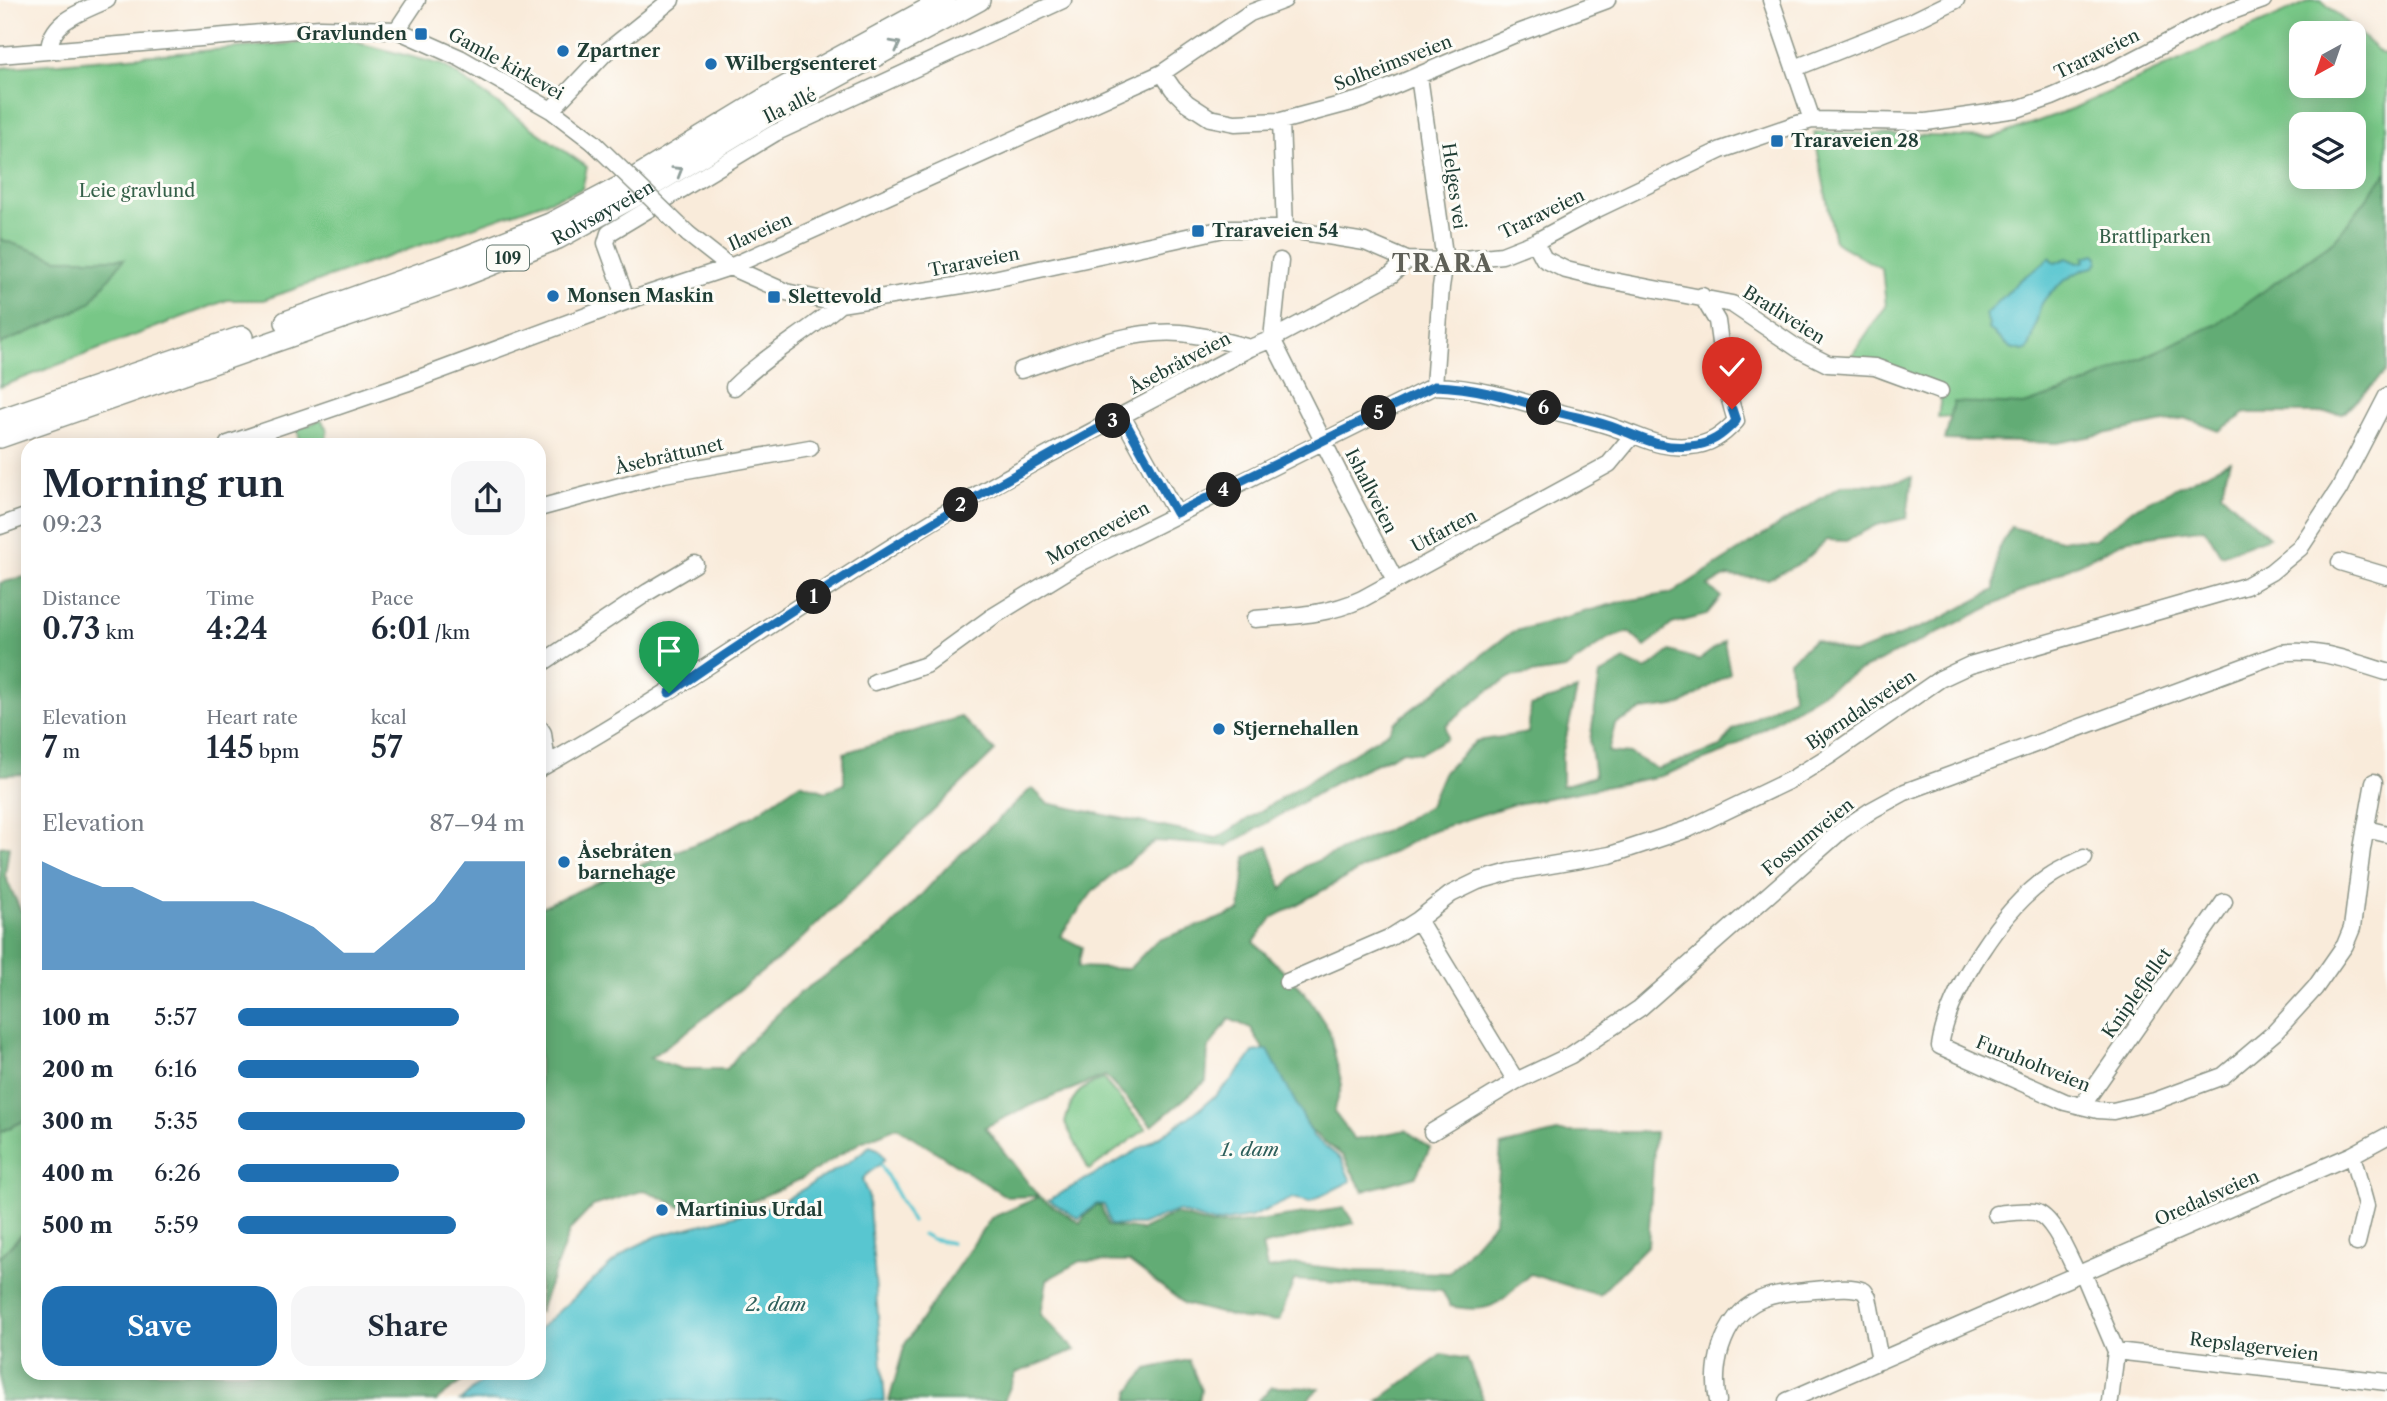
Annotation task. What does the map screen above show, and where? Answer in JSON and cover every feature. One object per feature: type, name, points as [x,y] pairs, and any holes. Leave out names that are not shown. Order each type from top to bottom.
[{"type":"main road","name":"Rolvsøyveien","points":[[0,420],[451,263],[550,224],[622,186],[778,91],[945,0]]},
{"type":"main road","name":"Rolvsøyveien","points":[[0,437],[457,278],[558,238],[633,197],[788,103],[979,0]]},
{"type":"street","points":[[49,51],[54,31],[71,17],[107,0]]},
{"type":"street","points":[[397,30],[417,0]]},
{"type":"street","points":[[551,110],[605,53],[671,0]]},
{"type":"street","name":"Ila allé","points":[[627,301],[606,243],[609,233],[775,133],[1063,0]]},
{"type":"street","name":"Ilaveien","points":[[245,438],[405,383],[627,301],[730,267],[1162,73],[1250,13],[1284,0]]},
{"type":"street","name":"Solheimsveien","points":[[1162,73],[1187,103],[1210,118],[1235,123],[1281,121],[1363,99],[1513,35],[1607,0]]},
{"type":"street","points":[[1771,0],[1812,120]]},
{"type":"street","points":[[1794,68],[1910,22],[1956,0]]},
{"type":"street","points":[[2211,0],[2216,17]]},
{"type":"street","name":"Traraveien","points":[[730,267],[786,292],[840,303],[975,283],[1224,229],[1285,229],[1365,242],[1407,260],[1445,261],[1502,255],[1535,242],[1721,150],[1812,120],[1926,122],[2017,109],[2112,71],[2216,17],[2263,0]]},
{"type":"street","name":"Gamle kirkevei","points":[[0,55],[320,28],[397,30],[460,58],[551,110],[593,142],[688,234],[730,267]]},
{"type":"street","name":"Helges vei","points":[[1419,76],[1445,261],[1434,386]]},
{"type":"street","points":[[1281,121],[1285,229]]},
{"type":"street","name":"Bratliveien","points":[[1535,242],[1544,259],[1566,270],[1732,304],[1800,350],[1828,364],[1875,367],[1940,391]]},
{"type":"street","points":[[1378,282],[1387,252]]},
{"type":"street","name":"Åsebråtveien","points":[[546,765],[669,693],[759,631],[939,518],[1036,462],[1391,275],[1407,260]]},
{"type":"street","points":[[1272,339],[1280,261]]},
{"type":"street","name":"Moreneveien","points":[[875,682],[926,665],[992,617],[1070,569],[1176,513],[1434,386],[1458,386],[1503,395],[1618,429],[1655,445],[1694,446],[1723,435],[1736,421],[1726,386],[1717,321],[1702,296]]},
{"type":"street","points":[[734,387],[754,367],[815,326],[840,303]]},
{"type":"street","points":[[1021,370],[1114,340],[1155,334],[1179,333],[1250,348]]},
{"type":"street","name":"Ishallveien","points":[[1272,339],[1350,497],[1395,580]]},
{"type":"street","name":"Bjørndalsveien","points":[[1287,982],[1375,946],[1418,920],[1451,894],[1478,881],[1510,872],[1610,855],[1688,829],[1792,779],[1829,757],[1940,679],[1970,665],[2246,586],[2271,572],[2300,548],[2339,489],[2387,396]]},
{"type":"street","points":[[1122,416],[1176,513]]},
{"type":"street","name":"Utfarten","points":[[1255,619],[1317,614],[1344,607],[1609,464],[1633,435]]},
{"type":"street","name":"Åsebråttunet","points":[[546,506],[664,474],[810,448]]},
{"type":"street","points":[[0,526],[21,518]]},
{"type":"street","points":[[2340,562],[2387,576]]},
{"type":"street","points":[[546,660],[695,564]]},
{"type":"street","name":"Fossumveien","points":[[1432,1132],[1516,1081],[1571,1055],[1640,1008],[1842,830],[1905,792],[2281,653],[2300,650],[2325,654],[2387,672]]},
{"type":"street","name":"Furuholtveien","points":[[2084,858],[2049,876],[2016,906],[1980,953],[1957,992],[1943,1026],[1940,1046],[2065,1102],[2113,1111],[2155,1101],[2223,1076],[2274,1033],[2315,988],[2345,945],[2352,928],[2374,782]]},
{"type":"street","points":[[2366,829],[2387,834]]},
{"type":"street","name":"Kniplefjellet","points":[[2082,1106],[2224,902]]},
{"type":"street","points":[[1418,920],[1516,1081]]},
{"type":"street","name":"Oredalsveien","points":[[1787,1401],[2352,1155],[2387,1136]]},
{"type":"street","points":[[2352,1155],[2366,1206],[2357,1243]]},
{"type":"street","points":[[1996,1214],[2032,1212],[2040,1214],[2053,1227],[2081,1274],[2116,1350],[2110,1401]]},
{"type":"street","points":[[1718,1401],[1715,1383],[1717,1364],[1726,1334],[1746,1308],[1765,1297],[1849,1288],[1864,1292],[1868,1297],[1880,1361]]},
{"type":"street","name":"Repslagerveien","points":[[2116,1350],[2387,1382]]},
{"type":"green space","name":"Brattliparken","points":[[2312,0],[2321,0],[2345,21],[2289,21],[2289,98],[2366,98],[2366,40],[2382,54],[2387,53],[2387,305],[2093,408],[1938,418],[1941,396],[1847,362],[1886,306],[1882,269],[1835,242],[1814,132],[1992,138],[2074,108]]},
{"type":"green space","name":"Leie gravlund","points":[[343,39],[443,65],[587,167],[582,189],[263,300],[227,300],[0,387],[0,68]]},
{"type":"green space","points":[[2387,172],[2387,366],[2385,373],[2343,413],[2246,413],[2219,431],[2185,418],[2057,443],[1945,440],[1954,402],[2024,405],[2080,386],[2217,324],[2334,241]]},
{"type":"green space","points":[[0,239],[58,259],[124,259],[90,303],[56,321],[0,344]]},
{"type":"green space","points":[[321,420],[327,429],[326,438],[299,438],[297,429]]},
{"type":"green space","points":[[2230,461],[2221,493],[2269,537],[2221,555],[2205,528],[2129,539],[1851,675],[1725,752],[1661,776],[1511,805],[1431,831],[1272,918],[1254,942],[1305,993],[1329,1030],[1342,1085],[1334,1112],[1355,1140],[1406,1130],[1430,1148],[1416,1176],[1363,1191],[1343,1156],[1311,1131],[1251,1028],[1229,1019],[1208,1049],[1206,1081],[1152,1126],[1105,1076],[1029,1106],[985,1127],[1038,1196],[1007,1197],[897,1127],[861,1142],[801,1179],[746,1204],[693,1213],[645,1190],[593,1206],[570,1230],[546,1294],[546,905],[713,837],[755,814],[800,783],[826,792],[844,784],[844,753],[961,717],[995,751],[792,948],[650,1058],[682,1069],[727,1069],[747,1044],[797,995],[885,934],[949,865],[1032,788],[1047,803],[1217,838],[1389,731],[1394,723],[1512,632],[1620,602],[1672,593],[1842,485],[1883,484],[1912,477],[1907,518],[1876,525],[1846,541],[1827,540],[1803,562],[1768,579],[1727,576],[1708,586],[1721,597],[1706,615],[1672,624],[1645,647],[1629,632],[1607,639],[1565,669],[1511,677],[1488,691],[1446,725],[1447,738],[1421,753],[1403,751],[1342,779],[1227,846],[1155,841],[1094,890],[1060,936],[1082,947],[1078,967],[1129,969],[1156,941],[1240,911],[1246,857],[1268,846],[1282,889],[1305,866],[1383,832],[1429,806],[1443,773],[1476,741],[1528,733],[1531,706],[1577,690],[1562,755],[1562,786],[1595,776],[1590,741],[1600,675],[1625,660],[1646,670],[1670,651],[1699,660],[1724,641],[1730,673],[1681,705],[1642,710],[1615,724],[1608,752],[1631,754],[1657,769],[1721,747],[1733,730],[1793,697],[1790,661],[1814,640],[1853,654],[1935,622],[1995,590],[1997,553],[2011,527],[2061,540],[2095,539],[2133,509]]},
{"type":"green space","points":[[21,578],[21,774],[0,775],[0,583]]},
{"type":"green space","points":[[9,846],[5,876],[21,911],[21,1122],[0,1132],[0,847]]},
{"type":"green space","points":[[1103,1079],[1146,1129],[1089,1170],[1065,1123],[1077,1094]]},
{"type":"green space","points":[[21,1122],[21,1235],[0,1257],[0,1132]]},
{"type":"green space","points":[[1557,1132],[1655,1132],[1648,1245],[1599,1295],[1530,1274],[1503,1299],[1477,1309],[1450,1306],[1442,1290],[1294,1280],[1279,1321],[1242,1319],[1185,1304],[1129,1262],[1080,1261],[1047,1280],[1041,1315],[1075,1350],[1016,1373],[1004,1401],[889,1401],[905,1344],[991,1218],[1039,1197],[1080,1223],[1095,1205],[1101,1206],[1108,1226],[1142,1230],[1175,1214],[1212,1225],[1344,1208],[1354,1223],[1262,1246],[1267,1269],[1298,1264],[1354,1271],[1449,1273],[1495,1221],[1501,1146]]},
{"type":"green space","points":[[21,1235],[21,1380],[464,1380],[436,1401],[0,1401],[0,1257]]},
{"type":"green space","points":[[1443,1354],[1467,1359],[1484,1401],[1378,1401]]},
{"type":"green space","points":[[1189,1360],[1201,1390],[1199,1401],[1128,1401],[1130,1391],[1147,1369]]},
{"type":"green space","points":[[1272,1387],[1319,1388],[1306,1401],[1258,1401]]},
{"type":"water","points":[[2095,254],[2098,262],[2094,267],[2070,277],[2042,304],[2028,349],[2023,351],[2011,348],[1988,329],[1985,314],[2018,282],[2050,257],[2055,263],[2067,258],[2078,263],[2085,261],[2084,257]]},
{"type":"water","name":"1. dam","points":[[1268,1050],[1313,1136],[1341,1159],[1351,1181],[1309,1202],[1293,1198],[1251,1217],[1214,1223],[1177,1211],[1141,1225],[1110,1225],[1104,1205],[1096,1204],[1079,1219],[1049,1200],[1132,1154],[1188,1117],[1235,1075],[1253,1052]]},
{"type":"water","name":"2. dam","points":[[870,1146],[878,1149],[885,1158],[862,1180],[868,1195],[885,1401],[460,1401],[483,1380],[546,1380],[546,1323],[632,1248],[657,1236],[776,1205],[849,1162]]},
{"type":"waterway","points":[[881,1165],[912,1222]]},
{"type":"waterway","points":[[923,1234],[951,1243]]},
{"type":"place","name":"Gravlunden","points":[[421,34]]},
{"type":"place","name":"Zpartner","points":[[563,51]]},
{"type":"place","name":"Wilbergsenteret","points":[[711,64]]},
{"type":"place","name":"Traraveien 28","points":[[1777,141]]},
{"type":"place","name":"Traraveien 54","points":[[1198,231]]},
{"type":"place","name":"Monsen Maskin","points":[[553,296]]},
{"type":"place","name":"Slettevold","points":[[774,297]]},
{"type":"place","name":"Stjernehallen","points":[[1219,729]]},
{"type":"place","name":"Åsebråten barnehage","points":[[564,862]]},
{"type":"place","name":"Martinius Urdal","points":[[662,1210]]},
{"type":"district","name":"TRARA","points":[[1443,263]]},
{"type":"route","points":[[669,693],[759,631],[939,518],[1122,416],[1176,513],[1434,386],[1458,386],[1503,395],[1618,429],[1655,445],[1676,447],[1694,446],[1723,435],[1736,421],[1732,409]]}]
